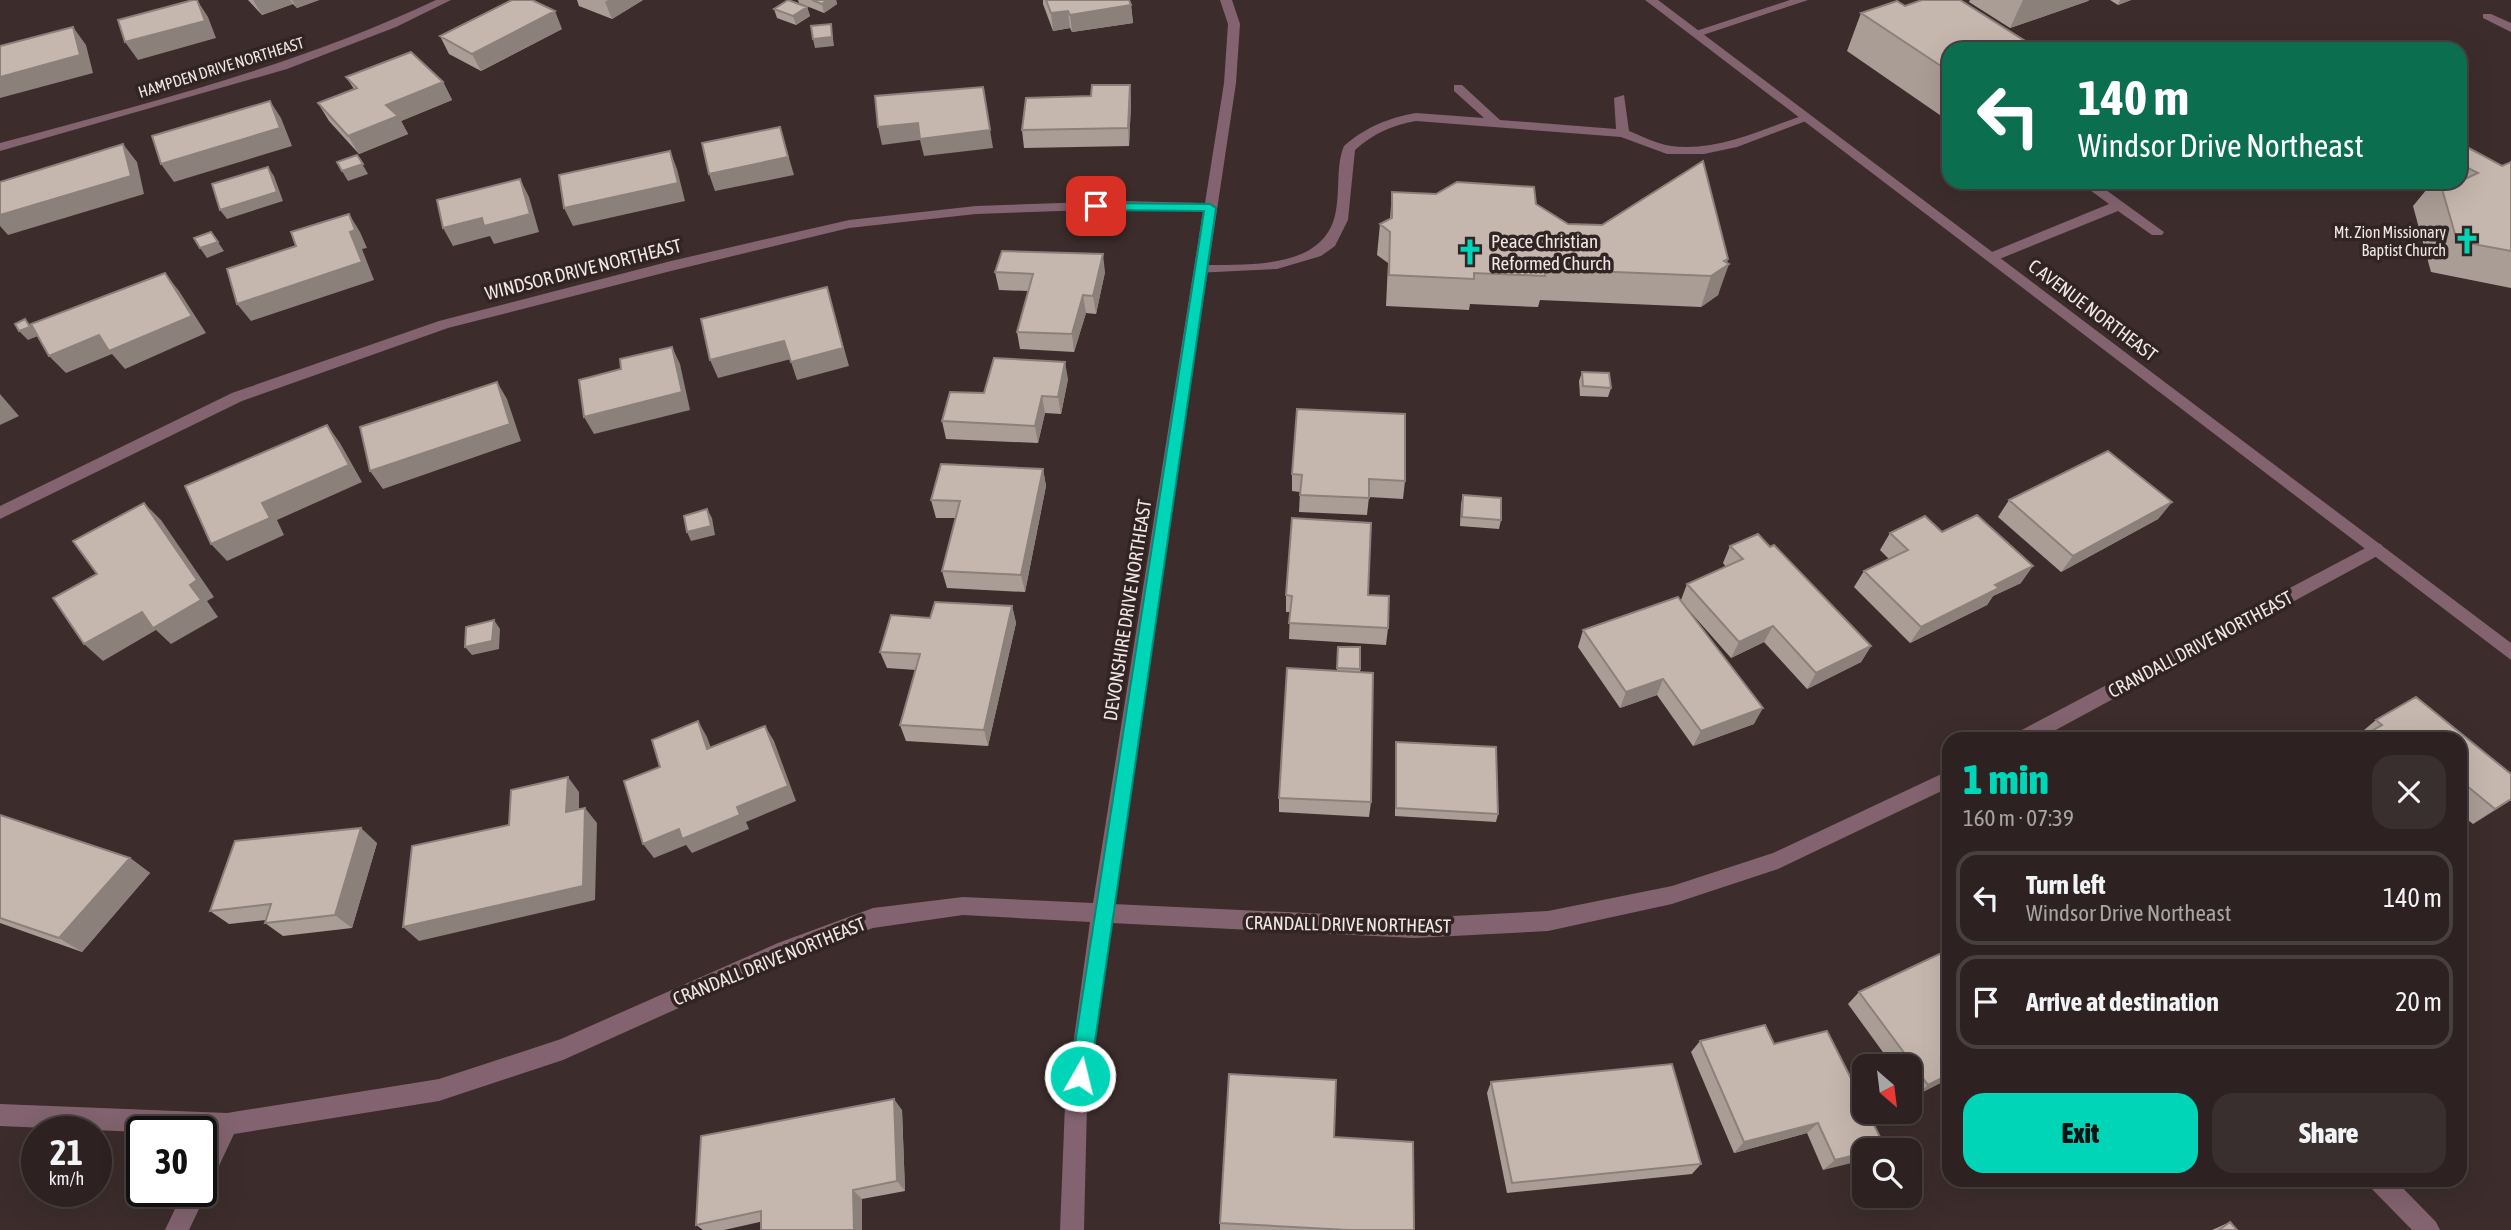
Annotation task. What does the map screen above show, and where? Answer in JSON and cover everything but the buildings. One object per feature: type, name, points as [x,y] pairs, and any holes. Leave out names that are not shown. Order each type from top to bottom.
[{"type":"street","name":"HAMPDEN DRIVE NORTHEAST","points":[[0,146],[263,73],[344,45],[445,0]]},
{"type":"street","name":"DEVONSHIRE DRIVE NORTHEAST","points":[[1072,1230],[1076,1104],[1102,911],[1231,71],[1234,24],[1226,0]]},
{"type":"street","name":"C AVENUE NORTHEAST","points":[[1651,0],[2511,653]]},
{"type":"street","points":[[1696,33],[1802,0]]},
{"type":"street","points":[[2487,16],[2511,28]]},
{"type":"street","points":[[1458,88],[1496,123]]},
{"type":"street","points":[[1620,98],[1623,133]]},
{"type":"street","points":[[1200,270],[1273,267],[1303,259],[1327,244],[1338,230],[1349,149],[1366,133],[1393,120],[1416,117],[1623,133],[1667,150],[1704,150],[1732,144],[1808,118]]},
{"type":"street","points":[[2095,189],[2157,232]]},
{"type":"street","name":"WINDSOR DRIVE NORTHEAST","points":[[0,513],[237,397],[443,324],[671,266],[849,225],[976,210],[1120,205],[1210,208]]},
{"type":"street","points":[[1992,257],[2119,205]]},
{"type":"street","name":"CRANDALL DRIVE NORTHEAST","points":[[2036,732],[2375,549]]},
{"type":"street","name":"CRANDALL DRIVE NORTHEAST","points":[[0,1115],[227,1124],[439,1090],[563,1049],[785,950],[873,918],[963,906],[1102,911],[1224,921],[1414,928],[1548,921],[1672,895],[1778,860],[1942,782]]},
{"type":"street","points":[[217,1145],[227,1124]]},
{"type":"street","points":[[2386,1187],[2428,1230]]},
{"type":"street","points":[[177,1230],[188,1207]]},
{"type":"place","name":"Mt. Zion Missionary Baptist Church","points":[[2467,241]]},
{"type":"place","name":"Peace Christian Reformed Church","points":[[1470,252]]},
{"type":"route","points":[[1080,1076],[1102,911],[1210,208],[1096,206]]}]
